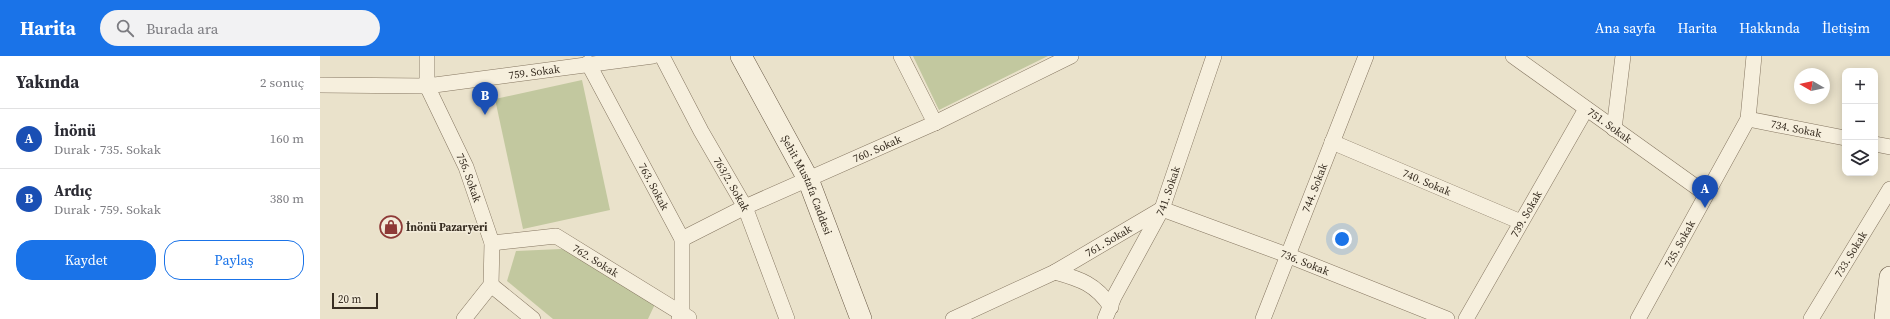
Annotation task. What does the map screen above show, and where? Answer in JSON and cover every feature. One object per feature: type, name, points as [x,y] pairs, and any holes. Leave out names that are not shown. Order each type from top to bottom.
[{"type":"street","name":"756. Sokak","points":[[427,56],[427,86],[466,167],[492,244],[491,285]]},
{"type":"street","name":"759. Sokak","points":[[320,85],[427,86],[588,63],[653,56]]},
{"type":"street","name":"763/2. Sokak","points":[[662,56],[701,131],[745,207],[787,319]]},
{"type":"street","name":"Şehit Mustafa Caddesi","points":[[741,56],[808,179],[861,319]]},
{"type":"street","points":[[900,56],[935,123]]},
{"type":"street","name":"760. Sokak","points":[[682,239],[745,207],[935,123],[1071,56]]},
{"type":"street","name":"741. Sokak","points":[[1108,313],[1114,297],[1162,209],[1214,56]]},
{"type":"street","name":"744. Sokak","points":[[1263,319],[1366,56]]},
{"type":"street","points":[[1614,129],[1623,56]]},
{"type":"street","name":"735. Sokak","points":[[1638,319],[1748,119],[1754,56]]},
{"type":"street","name":"751. Sokak","points":[[1516,57],[1586,109],[1706,194]]},
{"type":"street","name":"763. Sokak","points":[[588,63],[682,239],[684,317]]},
{"type":"street","name":"739. Sokak","points":[[1466,319],[1586,109]]},
{"type":"street","name":"734. Sokak","points":[[1748,119],[1842,137]]},
{"type":"street","name":"740. Sokak","points":[[1332,142],[1522,222]]},
{"type":"street","points":[[1878,145],[1890,147]]},
{"type":"street","name":"733. Sokak","points":[[1810,319],[1890,189]]},
{"type":"street","name":"736. Sokak","points":[[1162,209],[1447,319]]},
{"type":"street","name":"761. Sokak","points":[[953,319],[1055,272],[1162,209]]},
{"type":"street","name":"762. Sokak","points":[[492,244],[556,236],[684,317]]},
{"type":"street","points":[[1055,272],[1082,280],[1105,297],[1108,313]]},
{"type":"street","points":[[1885,319],[1890,277]]},
{"type":"street","points":[[464,319],[491,285],[533,319]]},
{"type":"green space","points":[[913,56],[1048,56],[939,110]]},
{"type":"green space","points":[[582,80],[610,210],[523,229],[495,99]]},
{"type":"green space","points":[[561,249],[569,251],[655,304],[648,319],[553,319],[507,281],[516,251]]},
{"type":"place","name":"Ardıç","points":[[485,115]]},
{"type":"place","name":"İnönü","points":[[1705,208]]},
{"type":"place","name":"İnönü Pazaryeri","points":[[391,227]]}]
